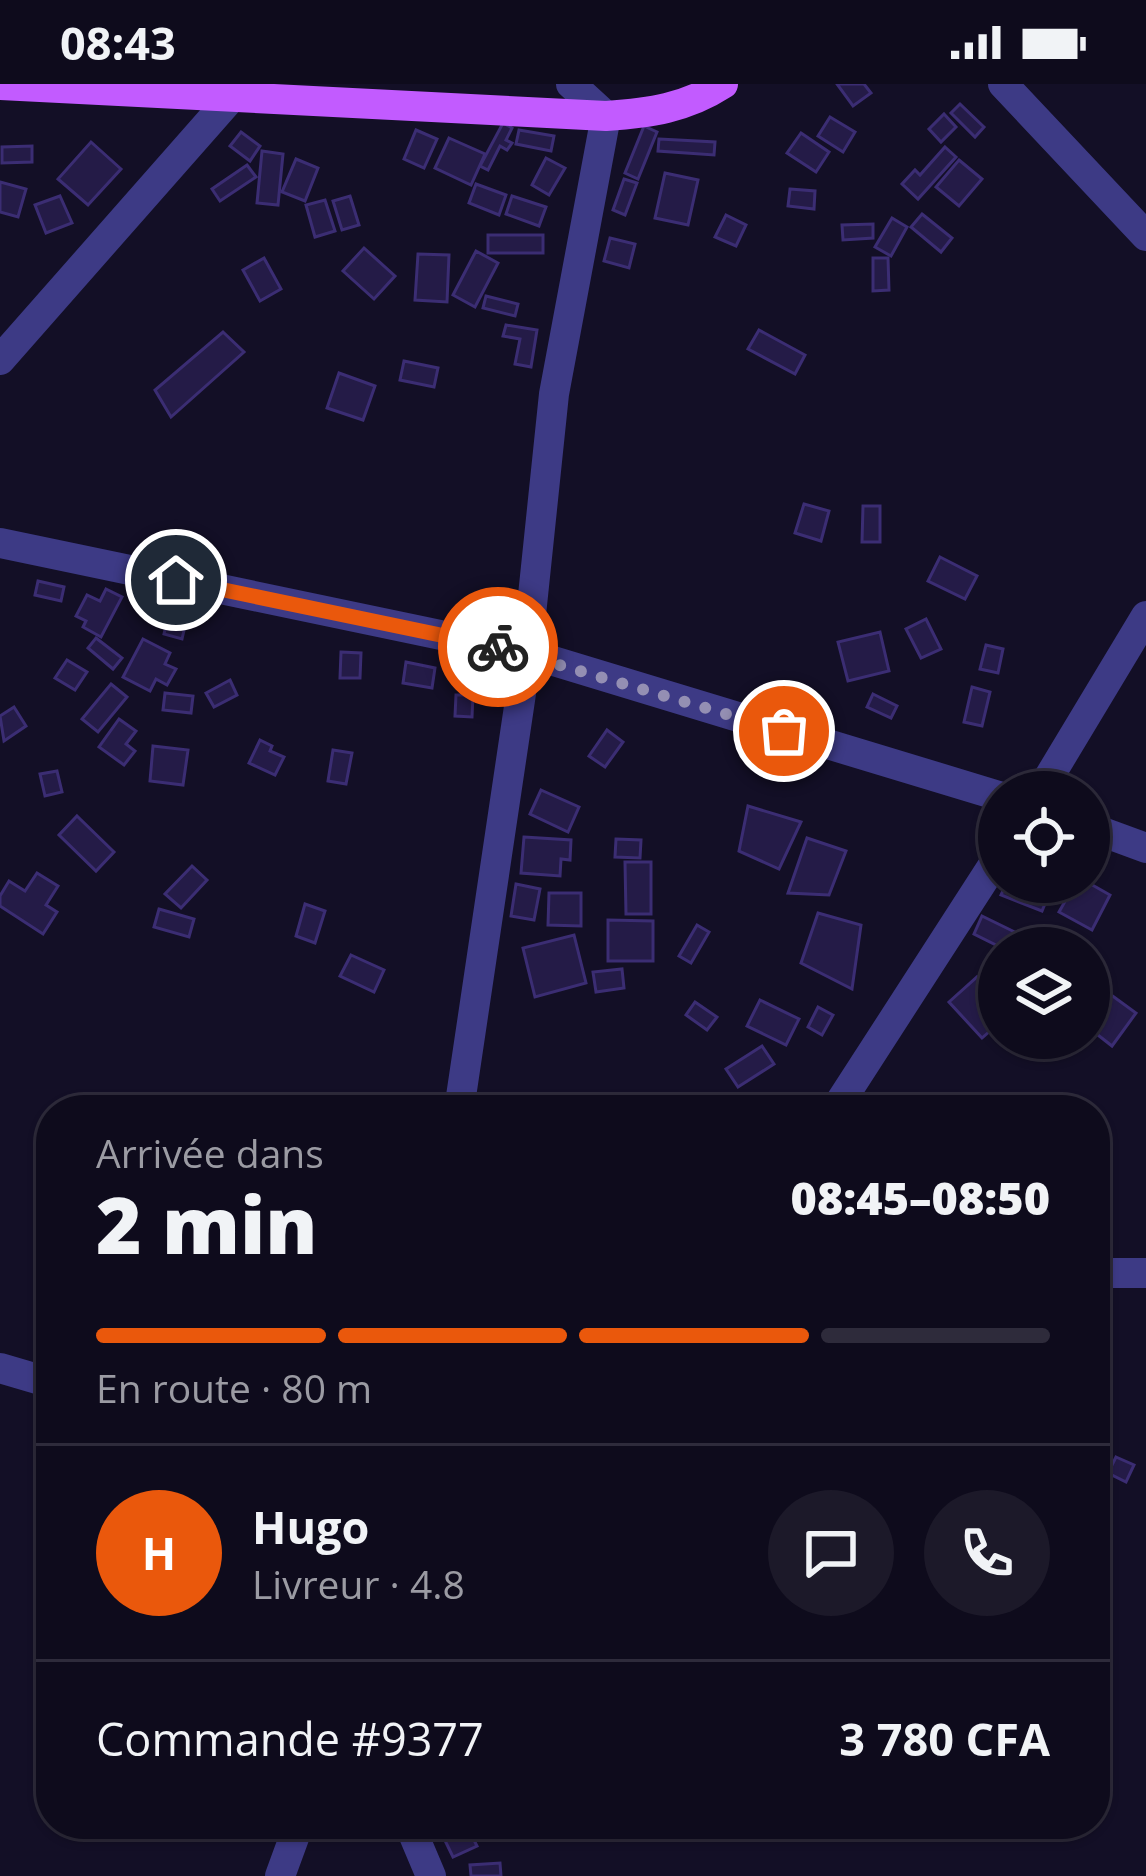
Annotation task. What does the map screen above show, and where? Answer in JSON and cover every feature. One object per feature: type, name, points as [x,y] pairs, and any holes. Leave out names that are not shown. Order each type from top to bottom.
[{"type":"main road","points":[[0,85],[237,90],[606,116],[655,113],[698,100],[723,84]]},
{"type":"street","points":[[461,1095],[527,653],[554,394],[606,116],[571,84]]},
{"type":"street","points":[[1003,84],[1146,236]]},
{"type":"street","points":[[0,360],[237,90]]},
{"type":"street","points":[[0,543],[527,653],[978,790]]},
{"type":"street","points":[[1053,771],[1146,616]]},
{"type":"street","points":[[1110,835],[1146,848]]},
{"type":"street","points":[[845,1095],[978,889]]},
{"type":"street","points":[[1110,1273],[1146,1273]]},
{"type":"street","points":[[0,1368],[36,1379]]},
{"type":"street","points":[[280,1876],[294,1839]]},
{"type":"street","points":[[415,1839],[431,1876]]},
{"type":"building","points":[[837,84],[864,84],[871,93],[853,106]]},
{"type":"building","points":[[960,104],[984,127],[975,137],[951,113]]},
{"type":"building","points":[[944,114],[956,127],[941,142],[929,129]]},
{"type":"building","points":[[830,117],[855,132],[843,152],[818,136]]},
{"type":"building","points":[[503,123],[512,128],[506,140],[512,143],[507,150],[500,146],[488,170],[480,166]]},
{"type":"building","points":[[644,126],[657,132],[638,179],[625,173]]},
{"type":"building","points":[[416,130],[437,139],[424,168],[404,159]]},
{"type":"building","points":[[519,130],[554,136],[551,151],[516,144]]},
{"type":"building","points":[[241,132],[260,146],[250,161],[230,146]]},
{"type":"building","points":[[801,133],[829,152],[816,172],[787,153]]},
{"type":"building","points":[[449,138],[485,154],[471,185],[435,168]]},
{"type":"building","points":[[659,139],[715,142],[714,155],[658,151]]},
{"type":"building","points":[[91,142],[121,169],[88,205],[58,179]]},
{"type":"building","points":[[32,146],[32,162],[2,163],[2,147]]},
{"type":"building","points":[[945,147],[956,157],[918,199],[902,184],[915,170],[920,175]]},
{"type":"building","points":[[262,151],[283,154],[278,205],[257,203]]},
{"type":"building","points":[[546,158],[565,168],[549,195],[532,185]]},
{"type":"building","points":[[296,159],[318,168],[305,201],[282,192]]},
{"type":"building","points":[[959,160],[982,179],[959,206],[936,187]]},
{"type":"building","points":[[247,165],[256,177],[220,201],[212,189]]},
{"type":"building","points":[[665,173],[698,180],[688,225],[655,218]]},
{"type":"building","points":[[624,179],[637,183],[625,215],[613,210]]},
{"type":"building","points":[[0,182],[26,189],[18,217],[0,212]]},
{"type":"building","points":[[476,184],[506,195],[499,215],[469,203]]},
{"type":"building","points":[[790,189],[815,191],[814,209],[788,206]]},
{"type":"building","points":[[60,196],[72,223],[46,233],[35,205]]},
{"type":"building","points":[[350,196],[359,225],[342,230],[333,201]]},
{"type":"building","points":[[512,196],[546,207],[539,226],[506,214]]},
{"type":"building","points":[[325,200],[335,231],[315,237],[306,205]]},
{"type":"building","points":[[922,214],[952,238],[941,252],[911,227]]},
{"type":"building","points":[[726,215],[746,225],[736,246],[715,237]]},
{"type":"building","points":[[892,218],[907,227],[891,256],[875,247]]},
{"type":"building","points":[[873,224],[873,238],[843,240],[842,225]]},
{"type":"building","points":[[488,235],[543,235],[543,253],[488,253]]},
{"type":"building","points":[[610,238],[635,244],[629,268],[604,261]]},
{"type":"building","points":[[364,248],[395,276],[374,299],[343,271]]},
{"type":"building","points":[[476,251],[498,263],[475,307],[453,295]]},
{"type":"building","points":[[418,254],[449,255],[447,302],[415,300]]},
{"type":"building","points":[[264,258],[281,289],[260,301],[243,270]]},
{"type":"building","points":[[873,258],[888,258],[889,290],[873,291]]},
{"type":"building","points":[[486,296],[518,304],[515,316],[483,308]]},
{"type":"building","points":[[506,325],[537,330],[531,367],[515,364],[520,339],[503,336]]},
{"type":"building","points":[[759,330],[805,355],[795,374],[748,349]]},
{"type":"building","points":[[223,332],[244,352],[171,417],[155,390]]},
{"type":"building","points":[[404,361],[438,368],[434,387],[400,380]]},
{"type":"building","points":[[339,373],[375,386],[363,420],[327,408]]},
{"type":"building","points":[[804,504],[829,511],[821,541],[795,533]]},
{"type":"building","points":[[863,506],[880,506],[880,542],[862,542]]},
{"type":"building","points":[[940,557],[977,576],[965,599],[928,581]]},
{"type":"building","points":[[38,581],[64,587],[61,601],[35,595]]},
{"type":"building","points":[[106,589],[122,597],[101,637],[83,627],[86,621],[76,616],[87,595],[100,601]]},
{"type":"building","points":[[171,605],[189,609],[182,639],[164,634]]},
{"type":"building","points":[[926,619],[941,649],[921,658],[906,629]]},
{"type":"building","points":[[880,632],[889,671],[848,681],[838,642]]},
{"type":"building","points":[[96,638],[122,658],[113,669],[88,648]]},
{"type":"building","points":[[143,639],[170,653],[165,664],[176,669],[167,685],[156,679],[150,691],[123,677]]},
{"type":"building","points":[[986,645],[1003,649],[998,673],[980,669]]},
{"type":"building","points":[[341,652],[361,653],[360,678],[340,678]]},
{"type":"building","points":[[67,660],[87,672],[75,690],[55,678]]},
{"type":"building","points":[[406,662],[435,668],[432,688],[403,683]]},
{"type":"building","points":[[230,680],[237,695],[214,707],[206,693]]},
{"type":"building","points":[[111,684],[127,697],[98,732],[82,719]]},
{"type":"building","points":[[972,687],[990,692],[982,726],[964,722]]},
{"type":"building","points":[[165,693],[193,696],[191,713],[163,710]]},
{"type":"building","points":[[873,694],[897,706],[891,718],[867,707]]},
{"type":"building","points":[[456,695],[473,695],[472,717],[455,716]]},
{"type":"building","points":[[14,707],[26,726],[4,741],[0,716]]},
{"type":"building","points":[[119,719],[136,731],[126,744],[135,751],[124,765],[99,747]]},
{"type":"building","points":[[607,730],[623,742],[605,767],[589,756]]},
{"type":"building","points":[[260,740],[284,757],[275,775],[249,763]]},
{"type":"building","points":[[153,746],[188,750],[183,785],[150,781]]},
{"type":"building","points":[[333,750],[352,753],[346,784],[328,781]]},
{"type":"building","points":[[57,771],[62,792],[45,796],[40,774]]},
{"type":"building","points":[[541,790],[579,807],[568,832],[530,814]]},
{"type":"building","points":[[748,806],[801,822],[779,869],[739,851]]},
{"type":"building","points":[[77,816],[114,852],[96,871],[59,835]]},
{"type":"building","points":[[524,837],[571,840],[570,860],[561,859],[560,876],[521,873]]},
{"type":"building","points":[[807,838],[846,851],[829,895],[788,893]]},
{"type":"building","points":[[616,839],[641,840],[640,858],[615,857]]},
{"type":"building","points":[[625,862],[651,862],[651,914],[626,914]]},
{"type":"building","points":[[192,866],[207,880],[181,908],[165,894]]},
{"type":"building","points":[[37,873],[58,886],[46,905],[57,912],[43,934],[0,906],[9,881],[25,891]]},
{"type":"building","points":[[516,884],[540,889],[534,920],[511,916]]},
{"type":"building","points":[[549,893],[581,893],[581,926],[548,925]]},
{"type":"building","points":[[1022,903],[1045,903],[1042,911]]},
{"type":"building","points":[[1064,903],[1106,903],[1094,927],[1059,912]]},
{"type":"building","points":[[305,904],[325,911],[315,943],[296,936]]},
{"type":"building","points":[[159,909],[194,919],[189,937],[154,927]]},
{"type":"building","points":[[818,913],[861,925],[852,989],[801,963]]},
{"type":"building","points":[[982,916],[1004,927],[978,927],[978,936],[974,934]]},
{"type":"building","points":[[608,920],[653,921],[653,961],[608,961]]},
{"type":"building","points":[[697,925],[709,932],[691,963],[679,956]]},
{"type":"building","points":[[574,935],[586,983],[535,997],[523,948]]},
{"type":"building","points":[[351,955],[384,970],[374,992],[340,976]]},
{"type":"building","points":[[622,969],[624,988],[596,992],[593,972]]},
{"type":"building","points":[[977,977],[978,1034],[949,1002]]},
{"type":"building","points":[[1110,994],[1136,1013],[1110,1044]]},
{"type":"building","points":[[760,1000],[799,1019],[786,1045],[747,1026]]},
{"type":"building","points":[[695,1002],[717,1017],[707,1030],[686,1015]]},
{"type":"building","points":[[818,1007],[833,1015],[822,1035],[808,1027]]},
{"type":"building","points":[[762,1046],[774,1064],[738,1087],[726,1069]]},
{"type":"building","points":[[1116,1457],[1134,1465],[1126,1482],[1110,1474]]},
{"type":"building","points":[[444,1839],[474,1839],[477,1846],[453,1857]]},
{"type":"building","points":[[500,1863],[501,1876],[471,1876],[470,1865]]},
{"type":"way so far","points":[[498,647],[784,731]]},
{"type":"route","points":[[176,580],[498,647]]}]
